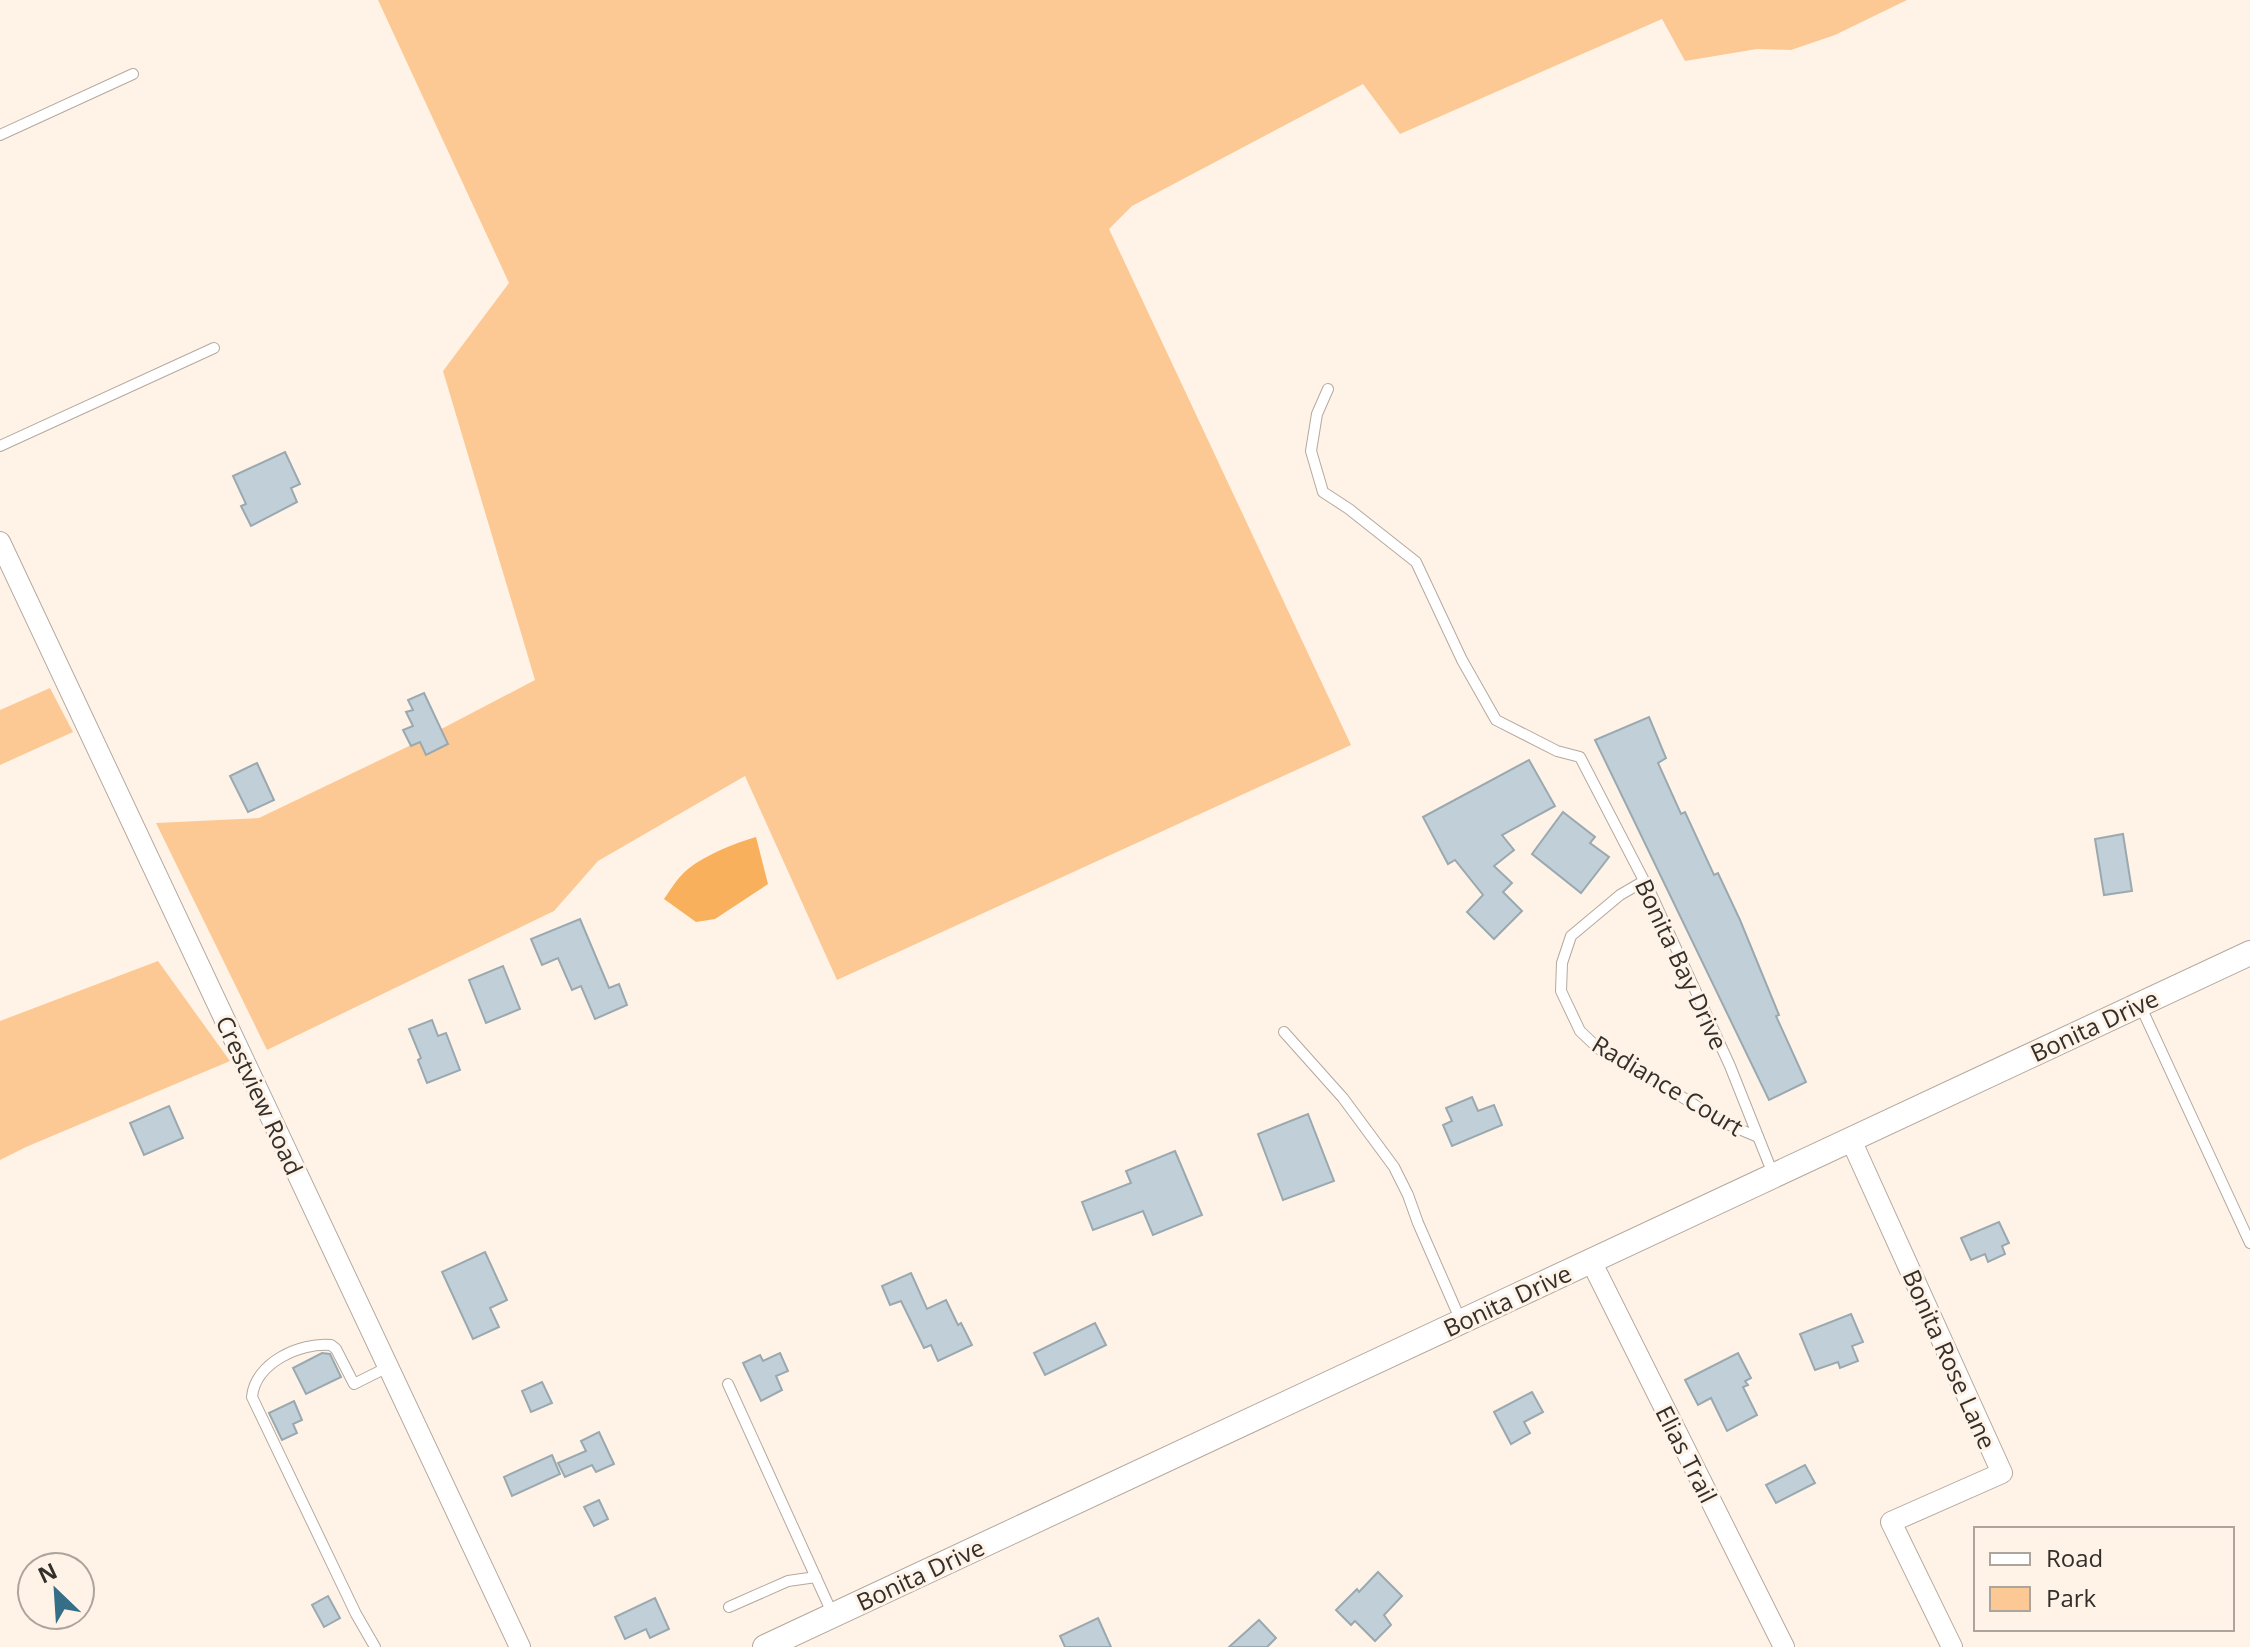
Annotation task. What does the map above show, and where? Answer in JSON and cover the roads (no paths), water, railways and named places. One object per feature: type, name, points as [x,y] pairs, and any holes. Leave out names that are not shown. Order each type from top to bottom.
[{"type":"street","name":"Crestview Road","points":[[0,542],[520,1647]]},
{"type":"street","name":"Bonita Drive","points":[[765,1647],[2250,953]]},
{"type":"street","name":"Bonita Rose Lane","points":[[1851,1140],[2002,1473],[1891,1522],[1952,1647]]},
{"type":"street","name":"Elias Trail","points":[[1591,1261],[1784,1647]]},
{"type":"lane","points":[[0,135],[133,74]]},
{"type":"lane","points":[[0,446],[214,348]]},
{"type":"lane","name":"Bonita Bay Drive","points":[[1328,389],[1317,414],[1311,451],[1323,492],[1416,562],[1462,660],[1496,720],[1557,751],[1580,757],[1644,881],[1730,1066],[1773,1176]]},
{"type":"lane","name":"Radiance Court","points":[[1644,881],[1620,895],[1571,936],[1562,963],[1561,991],[1580,1031],[1599,1049],[1720,1121],[1758,1137]]},
{"type":"lane","points":[[2140,1003],[2250,1243]]},
{"type":"lane","points":[[1284,1032],[1343,1098],[1394,1167],[1461,1321]]},
{"type":"lane","points":[[375,1647],[356,1614],[252,1397],[253,1385],[264,1370],[299,1349],[331,1345],[354,1384],[388,1367]]},
{"type":"lane","points":[[728,1384],[833,1615]]},
{"type":"lane","points":[[729,1607],[788,1581],[816,1577]]}]
